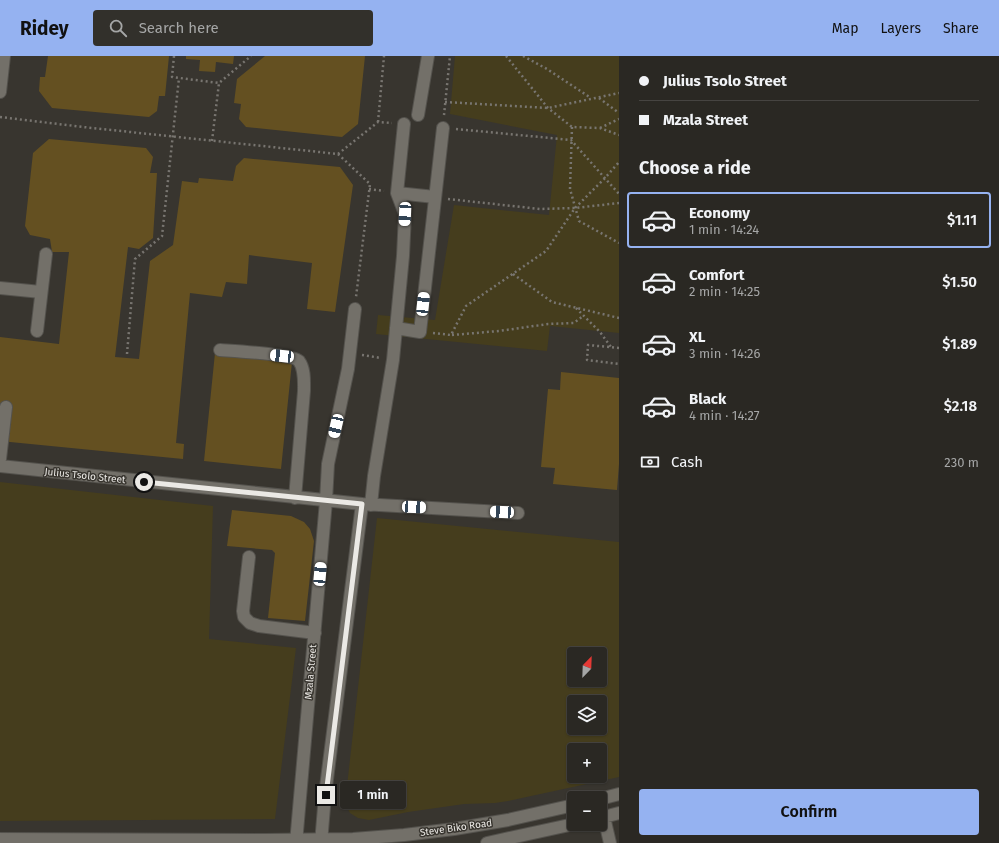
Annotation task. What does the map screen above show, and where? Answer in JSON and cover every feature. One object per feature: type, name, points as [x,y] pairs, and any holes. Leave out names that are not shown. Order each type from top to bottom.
[{"type":"street","points":[[0,92],[4,56]]},
{"type":"street","points":[[418,115],[428,56]]},
{"type":"street","points":[[321,841],[366,504],[374,476],[393,360],[405,214],[397,193],[404,124]]},
{"type":"street","points":[[396,328],[420,332],[443,128]]},
{"type":"street","points":[[397,193],[435,197]]},
{"type":"street","points":[[36,331],[46,254]]},
{"type":"street","points":[[0,288],[41,292]]},
{"type":"street","name":"Mzala Street","points":[[297,841],[328,464],[345,383],[355,309]]},
{"type":"street","points":[[220,350],[295,358],[300,362],[304,391],[295,498]]},
{"type":"street","points":[[0,459],[6,407]]},
{"type":"street","name":"Julius Tsolo Street","points":[[0,466],[326,501],[518,513]]},
{"type":"street","points":[[249,557],[243,611],[244,617],[250,623],[259,626],[315,633]]},
{"type":"street","points":[[607,797],[619,794]]},
{"type":"street","name":"Steve Biko Road","points":[[0,839],[321,841],[396,836],[454,829],[508,820],[567,807]]},
{"type":"street","points":[[607,817],[619,813]]},
{"type":"street","name":"Steve Biko Road","points":[[487,843],[567,826]]},
{"type":"street","points":[[606,831],[610,843]]},
{"type":"path","points":[[174,56],[172,77],[219,83]]},
{"type":"path","points":[[212,141],[219,83],[251,56]]},
{"type":"path","points":[[378,122],[384,56]]},
{"type":"path","points":[[450,56],[443,128],[571,140],[619,194]]},
{"type":"path","points":[[506,56],[548,108],[572,127],[600,128],[619,135]]},
{"type":"path","points":[[523,56],[547,69],[592,98]]},
{"type":"path","points":[[127,354],[135,259],[162,236],[179,78]]},
{"type":"path","points":[[445,102],[548,108],[619,93]]},
{"type":"path","points":[[598,97],[619,114]]},
{"type":"path","points":[[0,117],[338,154],[370,184],[355,309]]},
{"type":"path","points":[[600,128],[619,119]]},
{"type":"path","points":[[338,154],[378,122],[404,124]]},
{"type":"path","points":[[572,127],[570,189],[579,221],[619,243]]},
{"type":"path","points":[[451,335],[466,306],[546,251],[576,208],[619,162]]},
{"type":"path","points":[[435,197],[540,209],[576,208],[619,204]]},
{"type":"path","points":[[513,274],[552,302],[619,318]]},
{"type":"path","points":[[575,308],[600,332],[611,347]]},
{"type":"path","points":[[420,332],[451,335],[548,324],[574,323],[583,316]]},
{"type":"path","points":[[352,336],[362,355],[393,360]]},
{"type":"path","points":[[619,348],[588,345],[587,360],[619,364]]},
{"type":"sand","points":[[455,56],[619,56],[619,333],[550,326],[547,351],[376,334],[378,315],[435,320],[454,205],[549,215],[557,135],[450,114]]},
{"type":"sand","points":[[0,482],[213,506],[209,639],[296,648],[275,819],[0,821]]},
{"type":"sand","points":[[377,518],[619,542],[619,777],[607,780],[607,743],[567,743],[567,783],[591,783],[508,801],[464,804],[408,812],[369,820],[358,818],[350,813],[345,804]]},
{"type":"building","points":[[48,56],[169,56],[165,96],[159,96],[157,111],[149,117],[52,108],[39,91],[40,77],[45,77]]},
{"type":"building","points":[[186,56],[234,56],[233,64],[216,62],[215,72],[199,71],[200,60],[186,59]]},
{"type":"building","points":[[265,56],[365,56],[358,124],[342,137],[246,127],[239,119],[241,104],[234,103],[237,79]]},
{"type":"building","points":[[49,139],[146,148],[153,157],[150,173],[157,173],[153,238],[139,249],[128,247],[115,357],[139,359],[150,261],[173,245],[182,181],[198,183],[199,178],[233,181],[236,166],[244,158],[340,167],[353,185],[335,312],[307,309],[312,263],[249,255],[247,284],[226,282],[222,297],[190,293],[176,443],[184,444],[183,459],[0,441],[0,337],[59,344],[69,252],[52,252],[50,239],[30,235],[25,226],[33,153]]},
{"type":"building","points":[[215,353],[292,362],[281,469],[204,461]]},
{"type":"building","points":[[561,372],[619,378],[619,464],[617,490],[553,484],[555,468],[541,467],[548,389],[560,390]]},
{"type":"building","points":[[232,510],[291,516],[304,522],[310,529],[314,541],[305,621],[268,618],[275,553],[272,550],[227,546]]},
{"type":"route","points":[[144,482],[362,504],[326,795]]}]
